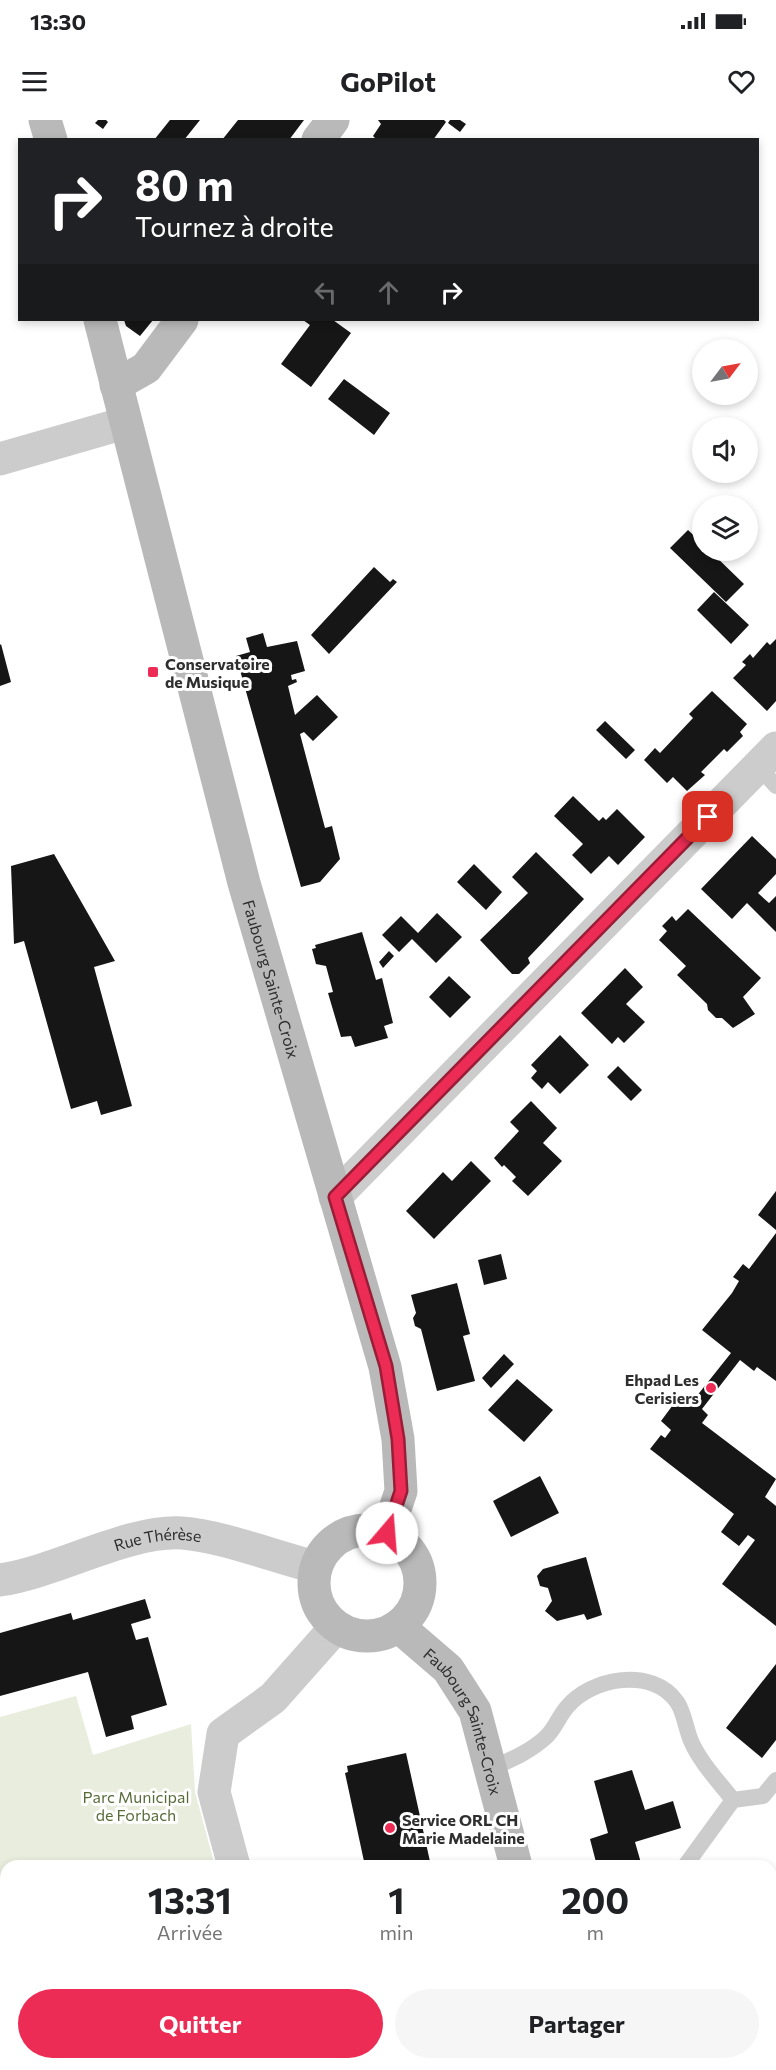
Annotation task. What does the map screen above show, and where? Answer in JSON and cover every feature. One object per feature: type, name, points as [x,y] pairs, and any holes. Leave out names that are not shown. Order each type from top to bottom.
[{"type":"main road","points":[[45,120],[50,138]]},
{"type":"main road","points":[[320,138],[333,120]]},
{"type":"main road","name":"Faubourg Sainte-Croix","points":[[100,321],[244,883],[386,1366],[398,1439],[401,1491],[387,1533]]},
{"type":"main road","points":[[116,385],[146,368],[181,321]]},
{"type":"main road","points":[[365,1529],[387,1533],[409,1550],[419,1576],[415,1604],[398,1626],[381,1634],[362,1636],[336,1627],[318,1604],[314,1586],[316,1567],[327,1548],[344,1534],[365,1529]]},
{"type":"main road","name":"Faubourg Sainte-Croix","points":[[398,1626],[448,1669],[475,1711],[514,1860]]},
{"type":"street","points":[[0,459],[125,423]]},
{"type":"street","points":[[335,1197],[770,767]]},
{"type":"street","name":"Rue Thérèse","points":[[0,1580],[147,1537],[182,1533],[234,1544],[280,1559],[316,1567]]},
{"type":"street","points":[[232,1860],[214,1792],[223,1734],[273,1698],[336,1627]]},
{"type":"lane","points":[[490,1769],[526,1752],[547,1736],[567,1706],[582,1693],[602,1684],[629,1680],[658,1685],[677,1702],[692,1743],[734,1800]]},
{"type":"lane","points":[[689,1860],[734,1800],[763,1796],[776,1780]]},
{"type":"green space","name":"Parc Municipal de Forbach","points":[[76,1696],[93,1755],[191,1724],[195,1792],[213,1860],[0,1860],[0,1717]]},
{"type":"building","points":[[98,120],[108,122],[103,129],[95,123]]},
{"type":"building","points":[[170,120],[200,120],[186,138],[156,138]]},
{"type":"building","points":[[238,120],[304,120],[290,138],[224,138]]},
{"type":"building","points":[[378,120],[444,120],[446,122],[434,138],[375,138],[373,136],[381,124]]},
{"type":"building","points":[[450,120],[460,120],[466,124],[460,132],[448,123]]},
{"type":"building","points":[[124,321],[152,321],[140,336],[126,326]]},
{"type":"building","points":[[304,321],[334,321],[351,333],[311,387],[281,364],[310,325]]},
{"type":"building","points":[[344,379],[390,413],[374,435],[328,399]]},
{"type":"building","points":[[688,530],[692,534],[692,561],[720,561],[744,584],[726,602],[670,548]]},
{"type":"building","points":[[374,567],[390,582],[393,579],[397,582],[329,654],[311,635]]},
{"type":"building","points":[[714,592],[749,625],[731,644],[697,610]]},
{"type":"building","points":[[263,633],[267,647],[297,641],[305,671],[291,675],[292,680],[296,679],[297,682],[288,686],[295,715],[317,695],[338,717],[313,741],[304,732],[300,734],[325,828],[332,826],[340,859],[320,882],[301,887],[236,656],[250,652],[246,638]]},
{"type":"building","points":[[776,639],[776,701],[767,711],[733,678],[746,665],[742,662],[750,654],[753,658],[767,642],[770,645]]},
{"type":"building","points":[[0,645],[11,682],[0,686]]},
{"type":"building","points":[[712,691],[747,724],[740,732],[743,736],[727,752],[724,749],[701,772],[705,775],[687,791],[673,777],[667,783],[644,760],[655,748],[660,753],[693,718],[689,714]]},
{"type":"building","points":[[605,721],[635,750],[626,759],[596,730]]},
{"type":"building","points":[[573,796],[599,821],[603,817],[606,820],[617,809],[645,837],[618,865],[609,856],[591,874],[572,855],[583,844],[554,816]]},
{"type":"building","points":[[752,836],[776,859],[776,874],[758,893],[769,903],[776,896],[776,932],[747,903],[732,919],[701,889]]},
{"type":"building","points":[[536,852],[584,899],[528,958],[530,963],[519,974],[512,974],[480,940],[528,893],[512,877]]},
{"type":"building","points":[[54,854],[115,961],[94,967],[132,1106],[101,1115],[97,1101],[71,1109],[24,941],[14,944],[11,866]]},
{"type":"building","points":[[474,864],[502,892],[486,910],[457,882]]},
{"type":"building","points":[[688,909],[761,978],[743,997],[755,1014],[733,1028],[722,1018],[716,1018],[708,1010],[707,1004],[677,975],[686,966],[659,940],[667,931],[662,926],[672,916],[676,921]]},
{"type":"building","points":[[437,913],[462,937],[436,963],[412,939],[399,952],[382,935],[401,916],[418,933]]},
{"type":"building","points":[[362,932],[376,980],[382,978],[393,1023],[384,1026],[388,1038],[355,1047],[351,1036],[341,1037],[328,993],[333,992],[326,966],[316,964],[312,949],[316,948],[315,945]]},
{"type":"building","points":[[389,951],[394,956],[383,968],[379,962]]},
{"type":"building","points":[[625,968],[643,987],[626,1004],[645,1022],[624,1043],[618,1037],[612,1044],[581,1013]]},
{"type":"building","points":[[449,976],[471,997],[450,1018],[429,997]]},
{"type":"building","points":[[560,1035],[589,1065],[560,1094],[548,1082],[542,1089],[531,1078],[537,1071],[531,1065]]},
{"type":"building","points":[[618,1066],[642,1090],[631,1101],[607,1077]]},
{"type":"building","points":[[531,1101],[557,1128],[543,1143],[562,1161],[528,1196],[512,1181],[516,1177],[494,1158],[519,1131],[510,1122]]},
{"type":"building","points":[[471,1161],[491,1181],[434,1239],[406,1211],[443,1172],[452,1181]]},
{"type":"building","points":[[776,1191],[776,1230],[758,1215]]},
{"type":"building","name":"Ehpad Les Cerisiers","points":[[776,1233],[776,1381],[757,1367],[754,1371],[740,1360],[702,1409],[708,1415],[702,1423],[776,1479],[765,1497],[776,1506],[776,1626],[722,1584],[755,1540],[748,1535],[739,1546],[721,1532],[734,1514],[650,1449],[661,1435],[665,1438],[671,1430],[661,1421],[681,1394],[692,1402],[731,1353],[702,1330],[732,1293],[739,1281],[733,1277],[743,1264],[749,1269]]},
{"type":"building","points":[[501,1254],[507,1279],[484,1285],[478,1260]]},
{"type":"building","points":[[457,1283],[470,1334],[463,1336],[475,1381],[437,1391],[421,1329],[415,1326],[413,1318],[416,1313],[411,1295]]},
{"type":"building","points":[[504,1354],[514,1364],[491,1388],[482,1378]]},
{"type":"building","points":[[517,1379],[553,1410],[524,1442],[488,1410]]},
{"type":"building","points":[[540,1476],[559,1513],[511,1537],[493,1501]]},
{"type":"building","points":[[586,1557],[602,1615],[587,1620],[584,1614],[557,1621],[545,1611],[552,1601],[548,1588],[540,1586],[537,1576],[543,1569]]},
{"type":"building","points":[[145,1599],[151,1618],[131,1624],[136,1640],[148,1637],[167,1705],[131,1716],[134,1729],[106,1737],[88,1672],[0,1696],[0,1633],[71,1613],[73,1620]]},
{"type":"building","points":[[776,1664],[776,1740],[762,1758],[726,1728]]},
{"type":"building","name":"Service ORL CH Marie Madelaine","points":[[406,1753],[430,1860],[364,1860],[345,1773],[348,1772],[347,1766]]},
{"type":"building","points":[[632,1770],[645,1810],[673,1801],[681,1828],[635,1842],[640,1860],[595,1860],[590,1839],[608,1833],[594,1781]]},
{"type":"place","name":"Conservatoire de Musique","points":[[153,672]]},
{"type":"place","name":"Ehpad Les Cerisiers","points":[[711,1388]]},
{"type":"place","name":"Service ORL CH Marie Madelaine","points":[[390,1828]]},
{"type":"route","points":[[387,1533],[401,1491],[398,1439],[386,1366],[335,1197],[708,817]]}]
